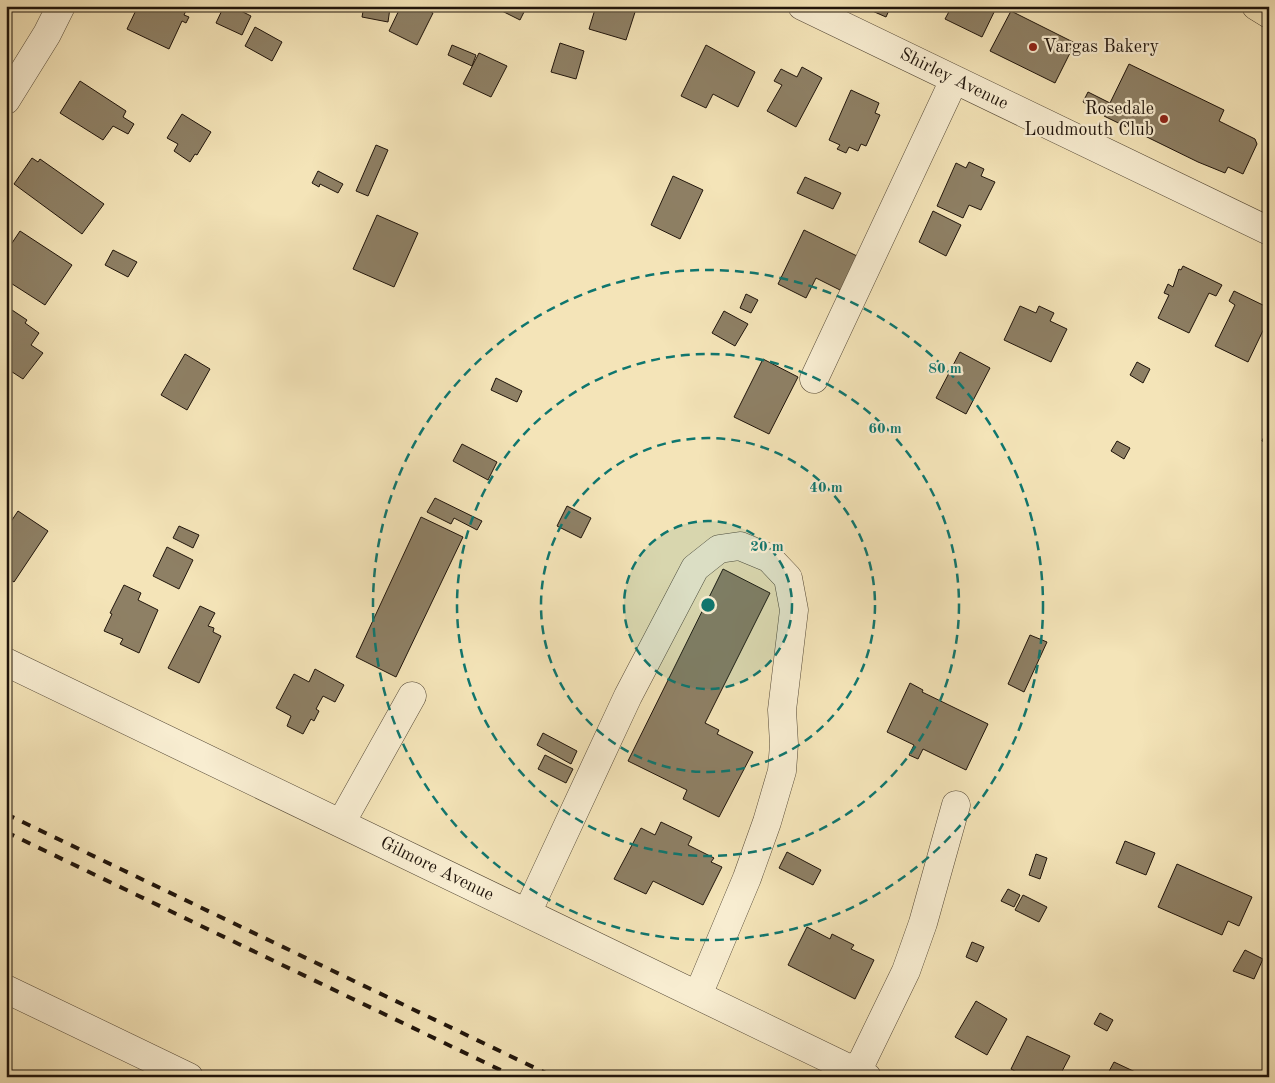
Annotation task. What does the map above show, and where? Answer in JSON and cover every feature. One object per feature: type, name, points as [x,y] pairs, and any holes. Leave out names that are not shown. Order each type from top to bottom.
[{"type":"highway","points":[[1256,6],[1269,14]]},
{"type":"street","points":[[6,100],[47,34],[61,6]]},
{"type":"street","name":"Shirley Avenue","points":[[802,6],[1269,231]]},
{"type":"street","points":[[814,379],[954,80]]},
{"type":"street","points":[[528,913],[628,696],[695,568],[719,549],[740,546],[769,558],[788,578],[794,610],[782,710],[784,744],[782,771],[767,822],[747,878],[698,995]]},
{"type":"street","name":"Gilmore Avenue","points":[[6,662],[862,1074]]},
{"type":"street","points":[[341,823],[412,696]]},
{"type":"street","points":[[862,1074],[906,971],[923,923],[956,806]]},
{"type":"street","points":[[6,989],[189,1077]]},
{"type":"building","points":[[138,6],[188,6],[184,15],[189,17],[186,23],[182,21],[169,49],[127,29]]},
{"type":"building","points":[[224,6],[231,6],[251,16],[242,35],[216,23]]},
{"type":"building","points":[[364,6],[390,8],[388,22],[362,17]]},
{"type":"building","points":[[401,6],[419,6],[433,13],[417,45],[389,31]]},
{"type":"building","points":[[492,6],[527,6],[520,20]]},
{"type":"building","points":[[596,6],[637,6],[626,40],[589,29]]},
{"type":"building","points":[[872,6],[891,6],[886,17],[870,10]]},
{"type":"building","points":[[952,6],[997,6],[982,37],[945,19]]},
{"type":"building","name":"Vargas Bakery","points":[[1011,11],[1075,43],[1055,83],[990,51]]},
{"type":"building","points":[[255,27],[282,42],[272,61],[245,46]]},
{"type":"building","points":[[560,43],[584,51],[576,79],[551,72]]},
{"type":"building","points":[[452,45],[476,55],[472,66],[448,55]]},
{"type":"building","points":[[706,45],[755,72],[738,107],[713,94],[706,108],[681,96]]},
{"type":"building","points":[[479,53],[507,66],[491,97],[463,84]]},
{"type":"building","name":"Rosedale Loudmouth Club","points":[[1129,64],[1224,110],[1219,121],[1255,139],[1257,144],[1243,174],[1228,167],[1225,173],[1198,162],[1104,116],[1106,114],[1083,102],[1088,92],[1110,103]]},
{"type":"building","points":[[802,67],[822,78],[796,127],[767,111],[782,85],[774,81],[781,69],[797,77]]},
{"type":"building","points":[[80,81],[126,111],[123,117],[134,124],[128,134],[113,126],[103,140],[60,113]]},
{"type":"building","points":[[851,90],[879,103],[875,113],[880,115],[866,146],[861,144],[858,151],[849,147],[846,153],[837,149],[840,145],[829,140]]},
{"type":"building","points":[[182,114],[211,132],[197,155],[195,154],[190,162],[174,151],[178,144],[167,138]]},
{"type":"building","points":[[376,145],[388,150],[368,196],[356,191]]},
{"type":"building","points":[[32,158],[38,162],[40,159],[104,204],[82,234],[14,184]]},
{"type":"building","points":[[969,162],[984,169],[981,176],[995,182],[981,210],[969,205],[963,218],[937,206],[956,163],[966,168]]},
{"type":"building","points":[[318,171],[343,184],[338,193],[320,184],[319,187],[312,183]]},
{"type":"building","points":[[673,176],[703,190],[680,239],[651,225]]},
{"type":"building","points":[[805,177],[841,193],[833,209],[797,193]]},
{"type":"building","points":[[933,211],[961,225],[946,256],[919,242]]},
{"type":"building","points":[[377,215],[418,233],[394,287],[353,269]]},
{"type":"building","points":[[804,230],[859,257],[842,291],[816,278],[806,298],[778,284]]},
{"type":"building","points":[[20,231],[72,265],[45,305],[6,280],[6,252]]},
{"type":"building","points":[[113,250],[137,262],[128,277],[105,265]]},
{"type":"building","points":[[1183,266],[1222,285],[1216,296],[1209,293],[1189,333],[1158,318],[1169,295],[1164,293],[1168,284],[1173,287],[1179,269],[1181,270]]},
{"type":"building","points":[[1234,291],[1269,308],[1269,318],[1248,362],[1215,346],[1235,305],[1229,301]]},
{"type":"building","points":[[746,294],[758,300],[751,313],[740,308]]},
{"type":"building","points":[[6,306],[27,320],[25,323],[39,333],[31,345],[43,353],[23,379],[6,368]]},
{"type":"building","points":[[1020,306],[1036,313],[1039,306],[1054,313],[1050,321],[1067,329],[1051,362],[1004,340]]},
{"type":"building","points":[[724,311],[748,324],[735,346],[712,333]]},
{"type":"building","points":[[960,352],[990,368],[966,414],[936,398]]},
{"type":"building","points":[[185,354],[210,369],[187,410],[161,395]]},
{"type":"building","points":[[763,359],[798,377],[769,434],[734,417]]},
{"type":"building","points":[[1137,362],[1150,369],[1143,383],[1130,375]]},
{"type":"building","points":[[496,378],[522,391],[517,402],[491,390]]},
{"type":"building","points":[[1269,425],[1269,444],[1262,441]]},
{"type":"building","points":[[1117,441],[1130,448],[1124,459],[1111,451]]},
{"type":"building","points":[[462,444],[497,462],[488,480],[453,461]]},
{"type":"building","points":[[435,498],[482,521],[477,530],[454,518],[451,524],[427,512]]},
{"type":"building","points":[[567,506],[591,518],[581,538],[557,526]]},
{"type":"building","points":[[18,511],[48,531],[14,582],[6,577],[6,529]]},
{"type":"building","points":[[421,517],[463,537],[396,677],[356,657]]},
{"type":"building","points":[[179,526],[199,535],[193,548],[173,538]]},
{"type":"building","points":[[167,547],[193,560],[179,589],[153,576]]},
{"type":"building","points":[[723,569],[770,593],[705,723],[719,730],[717,734],[753,752],[719,817],[683,799],[687,790],[628,761]]},
{"type":"building","points":[[124,585],[141,593],[138,600],[158,610],[139,653],[120,644],[123,639],[104,631],[112,614],[110,613]]},
{"type":"building","points":[[200,606],[215,613],[208,626],[214,628],[213,632],[221,636],[199,683],[168,668]]},
{"type":"building","points":[[1030,635],[1047,642],[1024,692],[1008,684]]},
{"type":"building","points":[[315,669],[344,685],[335,702],[323,696],[316,709],[319,711],[314,721],[311,719],[303,734],[287,726],[291,716],[276,708],[294,674],[309,682]]},
{"type":"building","points":[[910,683],[923,690],[922,692],[988,724],[966,770],[923,749],[918,759],[909,755],[914,745],[887,732]]},
{"type":"building","points":[[543,733],[577,751],[571,764],[537,745]]},
{"type":"building","points":[[545,755],[573,769],[566,783],[538,769]]},
{"type":"building","points":[[661,822],[692,837],[688,845],[714,858],[711,862],[722,867],[703,905],[653,881],[646,894],[614,879],[641,828],[655,835]]},
{"type":"building","points":[[1125,841],[1155,853],[1146,875],[1116,863]]},
{"type":"building","points":[[787,852],[821,870],[813,885],[779,868]]},
{"type":"building","points":[[1036,854],[1047,858],[1040,879],[1029,875]]},
{"type":"building","points":[[1177,864],[1252,897],[1239,926],[1228,921],[1222,935],[1158,907]]},
{"type":"building","points":[[1008,889],[1020,895],[1014,907],[1001,901]]},
{"type":"building","points":[[1023,895],[1047,907],[1039,922],[1015,910]]},
{"type":"building","points":[[807,927],[830,939],[832,934],[854,945],[851,949],[874,960],[855,999],[788,965]]},
{"type":"building","points":[[972,942],[984,947],[977,962],[966,957]]},
{"type":"building","points":[[1245,950],[1263,959],[1254,979],[1233,971]]},
{"type":"building","points":[[976,1001],[1007,1019],[987,1055],[955,1037]]},
{"type":"building","points":[[1100,1013],[1113,1020],[1107,1031],[1094,1024]]},
{"type":"building","points":[[1027,1036],[1070,1056],[1059,1077],[1026,1077],[1011,1069]]},
{"type":"building","points":[[1114,1062],[1146,1077],[1103,1077],[1105,1074],[1107,1075]]},
{"type":"railway","points":[[6,814],[554,1077]]},
{"type":"railway","points":[[6,832],[515,1077]]},
{"type":"place","name":"Vargas Bakery","points":[[1033,47]]},
{"type":"place","name":"Rosedale Loudmouth Club","points":[[1164,119]]}]
